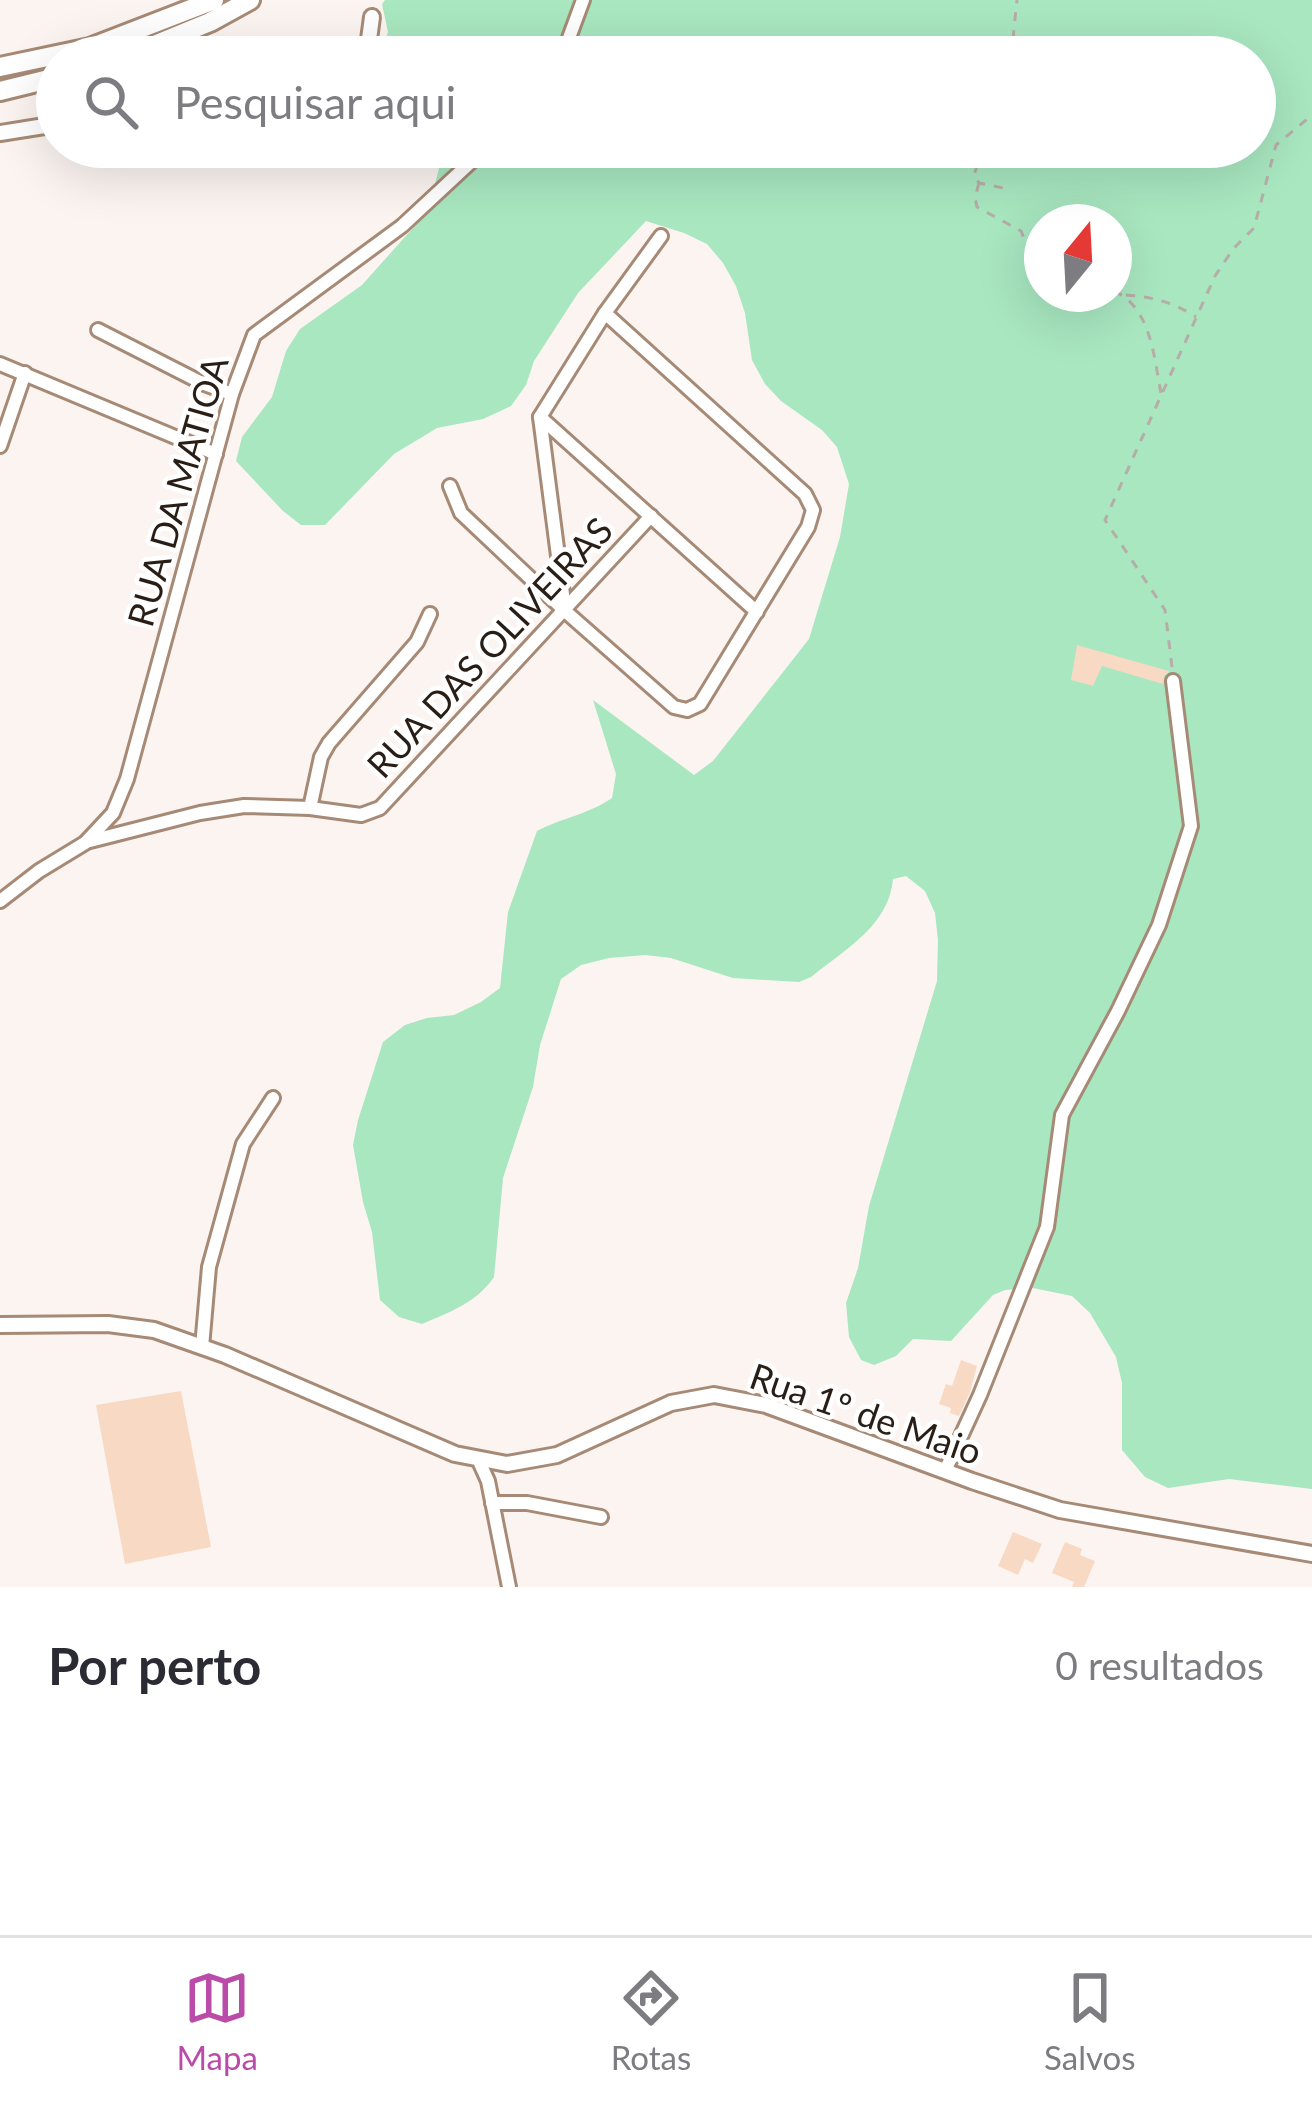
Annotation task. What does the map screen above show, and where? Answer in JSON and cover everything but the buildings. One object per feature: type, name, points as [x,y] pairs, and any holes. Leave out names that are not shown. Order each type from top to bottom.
[{"type":"main road","points":[[119,36],[214,0]]},
{"type":"main road","points":[[176,36],[250,0]]},
{"type":"main road","points":[[0,68],[36,60]]},
{"type":"main road","points":[[0,91],[36,82]]},
{"type":"street","points":[[570,36],[584,0]]},
{"type":"street","points":[[369,36],[372,17]]},
{"type":"street","points":[[0,133],[36,127]]},
{"type":"street","name":"RUA DA MATIOA","points":[[0,901],[85,843],[113,813],[127,779],[232,394],[254,335],[402,226],[464,168]]},
{"type":"street","points":[[565,611],[540,417],[605,313],[662,236]]},
{"type":"street","points":[[450,486],[461,513],[674,707],[688,710],[700,704],[758,612],[813,510],[805,494],[605,313]]},
{"type":"street","points":[[98,329],[232,394]]},
{"type":"street","points":[[0,364],[216,454]]},
{"type":"street","points":[[0,446],[25,374]]},
{"type":"street","points":[[540,417],[758,612]]},
{"type":"street","name":"RUA DAS OLIVEIRAS","points":[[85,843],[244,806],[361,815],[380,808],[651,516]]},
{"type":"street","points":[[310,808],[328,743],[417,642],[430,614]]},
{"type":"street","points":[[945,1471],[1047,1227],[1062,1115],[1159,925],[1191,826],[1173,681]]},
{"type":"street","points":[[202,1347],[209,1268],[243,1144],[273,1098]]},
{"type":"street","name":"Rua 1º de Maio","points":[[0,1325],[108,1324],[154,1330],[455,1454],[507,1463],[557,1455],[670,1403],[714,1395],[766,1405],[1060,1510],[1312,1554]]},
{"type":"street","points":[[478,1459],[488,1480],[509,1587]]},
{"type":"street","points":[[492,1502],[527,1503],[601,1517]]},
{"type":"path","points":[[1013,36],[1017,0]]},
{"type":"path","points":[[1276,145],[1312,115]]},
{"type":"path","points":[[976,168],[974,175],[980,183],[1008,189]]},
{"type":"path","points":[[1173,681],[1165,610],[1105,520],[1215,275],[1253,228],[1270,168]]},
{"type":"path","points":[[980,183],[977,207],[1021,230],[1024,238]]},
{"type":"path","points":[[1132,296],[1153,297],[1196,317]]},
{"type":"path","points":[[1132,305],[1142,316],[1162,397]]},
{"type":"green space","points":[[385,0],[1312,0],[1312,1489],[1229,1479],[1168,1488],[1145,1477],[1122,1450],[1122,1383],[1116,1357],[1090,1313],[1072,1296],[1033,1288],[1005,1290],[993,1295],[951,1341],[913,1339],[896,1356],[874,1365],[861,1360],[849,1337],[846,1303],[858,1268],[869,1206],[937,981],[935,913],[925,891],[906,876],[893,879],[883,910],[863,936],[799,982],[733,978],[671,958],[645,955],[581,965],[561,979],[503,1178],[494,1277],[471,1300],[422,1324],[399,1317],[380,1300],[372,1232],[353,1145],[383,1042],[405,1025],[454,1015],[500,988],[508,912],[537,831],[612,798],[616,774],[593,700],[694,775],[713,761],[809,639],[840,537],[849,484],[837,447],[765,384],[752,360],[736,286],[723,263],[707,244],[646,221],[578,293],[511,406],[483,419],[437,428],[394,454],[325,525],[301,525],[236,461],[242,437],[272,397],[286,351],[300,329],[362,285],[429,210],[439,168],[1276,168],[1276,36],[387,36]]}]
